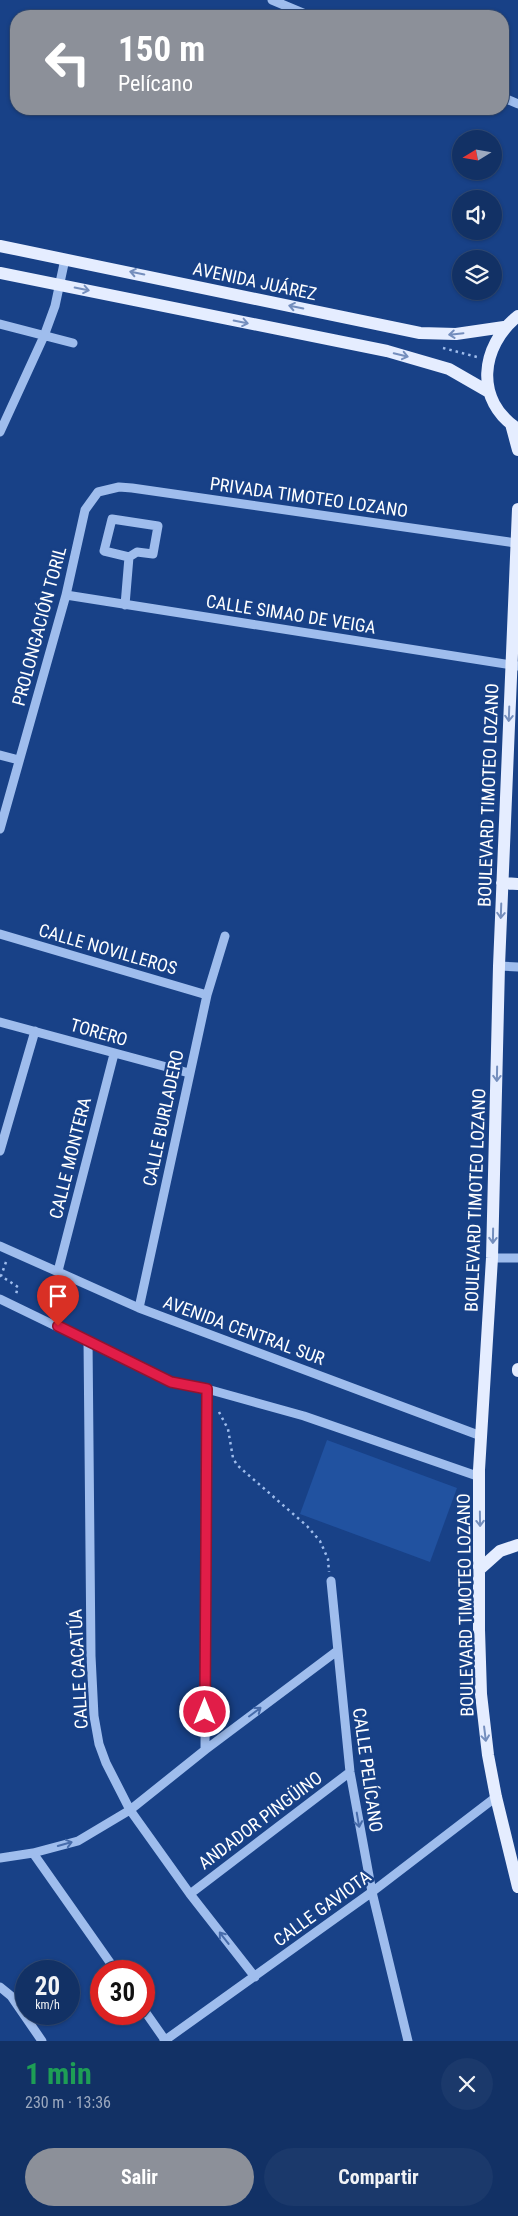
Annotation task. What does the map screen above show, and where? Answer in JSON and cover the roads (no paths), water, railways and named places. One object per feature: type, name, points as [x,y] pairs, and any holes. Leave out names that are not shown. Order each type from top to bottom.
[{"type":"main road","name":"AVENIDA JUÁREZ","points":[[0,246],[420,333],[456,334],[504,327]]},
{"type":"main road","points":[[0,273],[396,354],[449,369],[489,392]]},
{"type":"main road","points":[[518,316],[504,327],[494,342],[488,360],[487,376],[489,392],[498,410],[514,427],[518,450]]},
{"type":"main road","name":"BOULEVARD TIMOTEO LOZANO","points":[[518,509],[514,666],[499,966],[492,1258],[480,1451],[481,1694],[496,1798],[518,1887]]},
{"type":"main road","points":[[502,883],[518,884]]},
{"type":"main road","points":[[480,1568],[500,1551],[518,1545]]},
{"type":"street","points":[[272,0],[296,10]]},
{"type":"street","points":[[0,432],[44,336],[55,306],[65,259]]},
{"type":"street","points":[[0,324],[73,343]]},
{"type":"street","name":"PRIVADA TIMOTEO LOZANO","points":[[98,492],[119,487],[132,488],[516,543]]},
{"type":"street","name":"PROLONGACIÓN TORIL","points":[[0,829],[66,595],[85,510],[98,492]]},
{"type":"street","points":[[112,519],[158,526],[153,554],[137,552],[129,557],[104,551],[112,519]]},
{"type":"street","points":[[125,604],[129,557]]},
{"type":"street","name":"CALLE SIMAO DE VEIGA","points":[[66,595],[514,666]]},
{"type":"street","points":[[0,755],[19,760]]},
{"type":"street","name":"CALLE NOVILLEROS","points":[[0,934],[207,995]]},
{"type":"street","name":"CALLE BURLADERO","points":[[139,1308],[207,995],[225,936]]},
{"type":"street","points":[[499,966],[518,967]]},
{"type":"street","name":"TORERO","points":[[0,1022],[189,1073]]},
{"type":"street","points":[[0,1151],[35,1031]]},
{"type":"street","name":"CALLE MONTERA","points":[[58,1271],[114,1054]]},
{"type":"street","name":"AVENIDA CENTRAL SUR","points":[[0,1246],[139,1308],[481,1436]]},
{"type":"street","points":[[492,1258],[518,1258]]},
{"type":"street","points":[[0,1300],[88,1340],[171,1382],[207,1389],[304,1416],[480,1474]]},
{"type":"street","name":"CALLE CACATÚA","points":[[88,1340],[91,1656],[94,1716],[106,1764],[130,1810],[190,1894],[255,1977]]},
{"type":"street","points":[[205,1750],[207,1389]]},
{"type":"street","name":"CALLE PELÍCANO","points":[[331,1581],[350,1772],[372,1892],[408,2041]]},
{"type":"street","points":[[0,1858],[33,1853],[78,1841],[130,1810],[205,1750],[337,1651]]},
{"type":"street","name":"ANDADOR PINGÜINO","points":[[190,1894],[350,1772]]},
{"type":"street","name":"CALLE GAVIOTA","points":[[164,2041],[372,1892],[496,1798]]},
{"type":"street","points":[[33,1853],[108,1960]]},
{"type":"street","points":[[0,1987],[11,1996],[38,2039]]},
{"type":"street","points":[[154,2025],[164,2041]]}]
